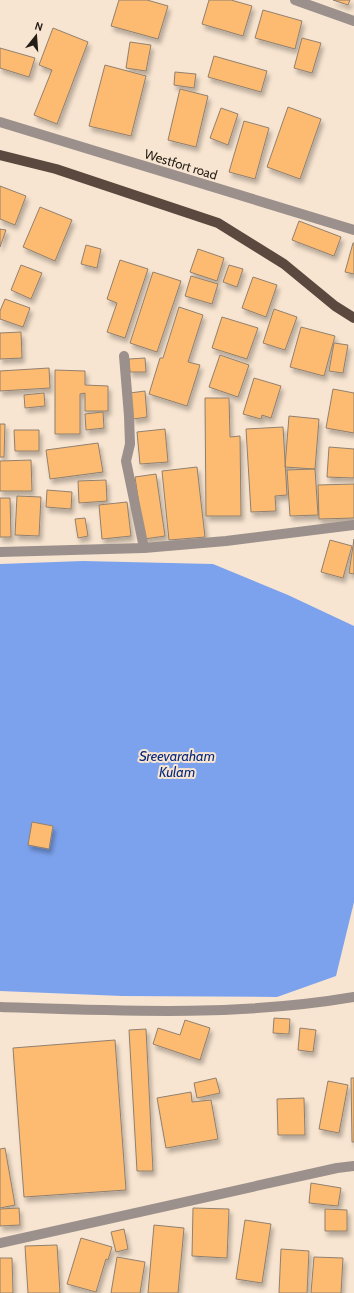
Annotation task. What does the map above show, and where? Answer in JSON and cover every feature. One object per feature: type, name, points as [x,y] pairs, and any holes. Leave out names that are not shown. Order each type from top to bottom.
[{"type":"main road","points":[[0,155],[56,170],[218,223],[284,264],[335,306],[354,318]]},
{"type":"street","points":[[294,0],[354,21]]},
{"type":"street","name":"Westfort road","points":[[0,122],[354,230]]},
{"type":"street","points":[[124,356],[130,444],[126,461],[144,548]]},
{"type":"street","points":[[0,552],[144,548],[226,542],[354,525]]},
{"type":"street","points":[[0,1007],[168,1012],[305,1006],[354,997]]},
{"type":"street","points":[[0,1243],[337,1168],[354,1166]]},
{"type":"water","name":"Sreevaraham Kulam","points":[[83,561],[213,564],[288,595],[354,626],[354,902],[336,976],[277,997],[122,996],[0,991],[0,564]]},
{"type":"building","points":[[119,0],[147,0],[168,6],[158,39],[111,26]]},
{"type":"building","points":[[209,0],[231,0],[252,6],[243,36],[202,24]]},
{"type":"building","points":[[333,0],[350,0],[348,5]]},
{"type":"building","points":[[263,10],[302,21],[295,49],[255,38]]},
{"type":"building","points":[[53,28],[88,42],[57,124],[34,115],[52,70],[39,65]]},
{"type":"building","points":[[302,38],[321,43],[312,73],[294,68]]},
{"type":"building","points":[[130,42],[151,45],[146,71],[126,68]]},
{"type":"building","points":[[0,48],[35,58],[29,77],[0,68]]},
{"type":"building","points":[[214,56],[267,71],[261,92],[208,77]]},
{"type":"building","points":[[105,65],[146,76],[131,136],[89,126]]},
{"type":"building","points":[[175,72],[196,74],[194,88],[174,85]]},
{"type":"building","points":[[180,89],[208,96],[196,147],[168,140]]},
{"type":"building","points":[[288,107],[321,119],[300,179],[267,167]]},
{"type":"building","points":[[221,108],[238,114],[228,145],[210,138]]},
{"type":"building","points":[[244,121],[269,128],[255,179],[229,172]]},
{"type":"building","points":[[0,186],[26,196],[15,225],[0,219]]},
{"type":"building","points":[[40,207],[72,220],[55,261],[23,247]]},
{"type":"building","points":[[299,221],[341,237],[334,256],[292,240]]},
{"type":"building","points":[[0,229],[6,230],[0,247]]},
{"type":"building","points":[[354,243],[354,274],[345,272]]},
{"type":"building","points":[[86,245],[101,249],[97,268],[81,264]]},
{"type":"building","points":[[198,249],[224,258],[217,281],[190,272]]},
{"type":"building","points":[[120,260],[148,269],[125,338],[107,332],[117,303],[107,299]]},
{"type":"building","points":[[21,265],[42,273],[31,299],[11,290]]},
{"type":"building","points":[[229,265],[243,269],[237,287],[223,282]]},
{"type":"building","points":[[153,272],[181,281],[157,352],[130,343]]},
{"type":"building","points":[[191,276],[218,284],[212,304],[185,296]]},
{"type":"building","points":[[253,277],[277,285],[266,317],[242,308]]},
{"type":"building","points":[[5,299],[30,308],[23,327],[0,319],[0,311]]},
{"type":"building","points":[[179,307],[203,315],[188,362],[200,365],[187,406],[149,394],[160,358],[163,358]]},
{"type":"building","points":[[274,309],[297,317],[285,350],[263,343]]},
{"type":"building","points":[[222,317],[258,328],[247,359],[212,348]]},
{"type":"building","points":[[301,327],[335,336],[324,376],[290,367]]},
{"type":"building","points":[[21,332],[22,358],[0,359],[0,333]]},
{"type":"building","points":[[334,343],[348,345],[343,373],[329,371]]},
{"type":"building","points":[[220,355],[249,365],[238,397],[209,387]]},
{"type":"building","points":[[145,358],[146,372],[130,372],[129,359]]},
{"type":"building","points":[[49,368],[50,388],[0,391],[0,371]]},
{"type":"building","points":[[55,370],[85,371],[85,385],[108,386],[108,411],[85,411],[85,393],[80,394],[80,434],[55,434]]},
{"type":"building","points":[[254,378],[281,386],[271,418],[262,415],[261,419],[243,414]]},
{"type":"building","points":[[333,389],[354,393],[354,433],[326,428]]},
{"type":"building","points":[[145,391],[147,417],[133,419],[130,393]]},
{"type":"building","points":[[44,393],[45,406],[25,408],[24,395]]},
{"type":"building","points":[[205,398],[229,398],[230,437],[240,436],[241,516],[206,516]]},
{"type":"building","points":[[103,412],[104,428],[86,430],[85,414]]},
{"type":"building","points":[[289,416],[319,419],[315,469],[285,467]]},
{"type":"building","points":[[0,424],[5,424],[4,457],[0,457]]},
{"type":"building","points":[[283,427],[287,495],[275,496],[276,511],[251,512],[246,429]]},
{"type":"building","points":[[165,429],[168,462],[140,464],[137,432]]},
{"type":"building","points":[[14,430],[39,430],[39,451],[15,451]]},
{"type":"building","points":[[98,443],[103,472],[50,479],[46,450]]},
{"type":"building","points":[[329,447],[354,449],[354,478],[327,477]]},
{"type":"building","points":[[31,460],[32,491],[0,491],[0,461]]},
{"type":"building","points":[[197,467],[205,537],[169,540],[162,471]]},
{"type":"building","points":[[315,469],[318,515],[290,516],[287,470]]},
{"type":"building","points":[[156,474],[165,536],[144,539],[135,477]]},
{"type":"building","points":[[106,480],[107,501],[79,503],[78,481]]},
{"type":"building","points":[[354,484],[354,518],[319,519],[318,485]]},
{"type":"building","points":[[47,490],[72,492],[71,509],[46,507]]},
{"type":"building","points":[[17,496],[41,497],[39,536],[15,535]]},
{"type":"building","points":[[0,498],[10,498],[11,537],[0,537]]},
{"type":"building","points":[[127,502],[131,536],[102,539],[99,505]]},
{"type":"building","points":[[85,518],[88,536],[78,538],[75,519]]},
{"type":"building","points":[[354,539],[354,574],[349,573]]},
{"type":"building","points":[[330,540],[352,546],[343,578],[321,572]]},
{"type":"building","points":[[32,822],[53,826],[49,849],[28,845]]},
{"type":"building","points":[[274,1018],[290,1019],[289,1034],[273,1033]]},
{"type":"building","points":[[185,1020],[210,1028],[200,1060],[153,1044],[158,1028],[180,1035]]},
{"type":"building","points":[[300,1028],[316,1030],[313,1052],[298,1050]]},
{"type":"building","points":[[146,1029],[153,1171],[137,1171],[129,1030]]},
{"type":"building","points":[[115,1040],[126,1190],[24,1197],[13,1048]]},
{"type":"building","points":[[216,1078],[220,1093],[197,1098],[194,1083]]},
{"type":"building","points":[[351,1078],[354,1078],[354,1142],[352,1142]]},
{"type":"building","points":[[328,1081],[348,1085],[339,1133],[319,1129]]},
{"type":"building","points":[[191,1092],[192,1102],[211,1100],[218,1139],[166,1148],[157,1098]]},
{"type":"building","points":[[304,1098],[305,1135],[278,1135],[277,1099]]},
{"type":"building","points":[[5,1148],[15,1205],[0,1208],[0,1149]]},
{"type":"building","points":[[311,1183],[341,1188],[338,1206],[309,1203]]},
{"type":"building","points":[[19,1208],[20,1225],[0,1226],[0,1209]]},
{"type":"building","points":[[193,1208],[229,1209],[227,1258],[192,1256]]},
{"type":"building","points":[[325,1209],[347,1210],[347,1231],[325,1231]]},
{"type":"building","points":[[245,1220],[271,1224],[262,1283],[236,1279]]},
{"type":"building","points":[[154,1225],[184,1228],[178,1293],[148,1293]]},
{"type":"building","points":[[124,1229],[128,1249],[116,1252],[111,1232]]},
{"type":"building","points":[[81,1238],[112,1247],[108,1260],[106,1259],[96,1292],[67,1284]]},
{"type":"building","points":[[57,1245],[60,1293],[28,1293],[25,1246]]},
{"type":"building","points":[[281,1249],[309,1251],[307,1293],[279,1293]]},
{"type":"building","points":[[117,1257],[145,1262],[140,1293],[111,1293]]},
{"type":"building","points":[[314,1257],[343,1258],[341,1293],[311,1293]]},
{"type":"building","points":[[0,1258],[12,1258],[13,1293],[0,1293]]}]
